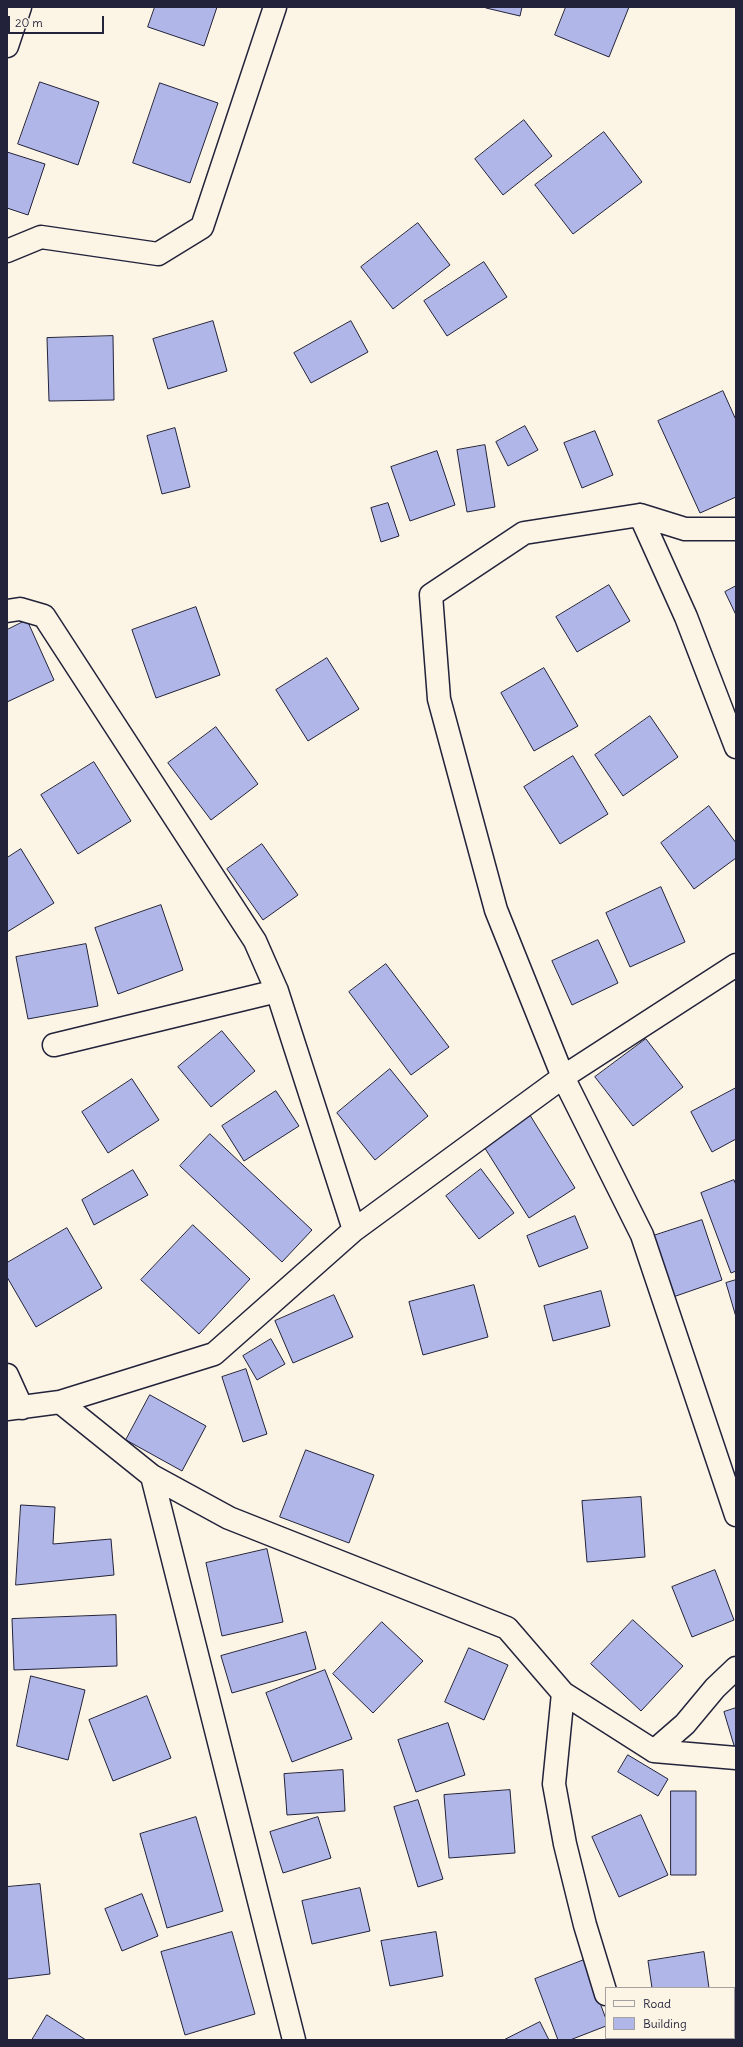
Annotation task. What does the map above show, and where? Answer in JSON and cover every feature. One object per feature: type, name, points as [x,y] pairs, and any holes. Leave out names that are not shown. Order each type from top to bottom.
[{"type":"street","points":[[7,46],[20,7]]},
{"type":"street","points":[[7,251],[40,237],[158,254],[202,227],[275,7]]},
{"type":"street","points":[[736,529],[685,529],[640,515],[524,533],[431,595],[439,699],[496,910],[563,1077],[642,1235],[736,1515]]},
{"type":"street","points":[[640,515],[686,617],[736,746]]},
{"type":"street","points":[[7,611],[20,609],[44,616],[255,941],[277,990],[354,1230]]},
{"type":"street","points":[[7,1375],[15,1408],[60,1402],[214,1354],[354,1230],[563,1077],[736,965]]},
{"type":"street","points":[[54,1045],[277,990]]},
{"type":"street","points":[[60,1402],[152,1476],[229,1518],[507,1628],[563,1693],[654,1751],[736,1758]]},
{"type":"street","points":[[152,1476],[294,2040]]},
{"type":"street","points":[[654,1751],[686,1724],[715,1688],[736,1668]]},
{"type":"street","points":[[563,1693],[554,1784],[569,1859],[585,1925],[605,1991]]},
{"type":"building","points":[[155,7],[217,7],[204,46],[148,27]]},
{"type":"building","points":[[486,7],[522,7],[520,16]]},
{"type":"building","points":[[566,7],[629,7],[609,57],[555,35]]},
{"type":"building","points":[[40,82],[99,102],[78,165],[18,144]]},
{"type":"building","points":[[160,83],[218,103],[190,183],[133,163]]},
{"type":"building","points":[[524,120],[552,156],[503,195],[475,159]]},
{"type":"building","points":[[604,132],[642,182],[573,234],[535,185]]},
{"type":"building","points":[[7,152],[45,164],[28,215],[7,208]]},
{"type":"building","points":[[418,223],[450,265],[393,309],[361,267]]},
{"type":"building","points":[[484,262],[507,297],[447,336],[424,301]]},
{"type":"building","points":[[213,321],[227,371],[168,389],[153,339]]},
{"type":"building","points":[[351,321],[368,352],[311,383],[294,353]]},
{"type":"building","points":[[113,336],[114,400],[49,401],[47,338]]},
{"type":"building","points":[[723,391],[736,420],[736,497],[700,513],[658,421]]},
{"type":"building","points":[[525,426],[538,450],[508,466],[496,442]]},
{"type":"building","points":[[175,428],[190,487],[162,494],[147,436]]},
{"type":"building","points":[[595,431],[613,475],[582,488],[564,443]]},
{"type":"building","points":[[485,445],[495,507],[467,512],[457,450]]},
{"type":"building","points":[[437,451],[455,505],[410,521],[391,467]]},
{"type":"building","points":[[388,503],[399,536],[381,542],[371,508]]},
{"type":"building","points":[[609,585],[630,621],[577,652],[556,617]]},
{"type":"building","points":[[736,586],[736,615],[725,592]]},
{"type":"building","points":[[196,607],[220,675],[156,698],[132,630]]},
{"type":"building","points":[[27,620],[54,680],[7,702],[7,630]]},
{"type":"building","points":[[327,658],[359,709],[308,741],[276,690]]},
{"type":"building","points":[[544,668],[578,726],[534,751],[501,693]]},
{"type":"building","points":[[650,716],[678,757],[623,796],[595,755]]},
{"type":"building","points":[[216,727],[258,784],[211,820],[168,763]]},
{"type":"building","points":[[573,756],[608,814],[560,844],[524,787]]},
{"type":"building","points":[[94,762],[131,821],[78,854],[41,795]]},
{"type":"building","points":[[709,806],[736,843],[736,858],[694,889],[661,843]]},
{"type":"building","points":[[262,844],[298,895],[263,920],[227,869]]},
{"type":"building","points":[[21,849],[54,903],[7,932],[7,858]]},
{"type":"building","points":[[661,887],[685,942],[630,967],[606,913]]},
{"type":"building","points":[[161,905],[183,970],[118,994],[95,928]]},
{"type":"building","points":[[598,940],[618,983],[572,1005],[552,961]]},
{"type":"building","points":[[86,944],[98,1006],[28,1019],[16,957]]},
{"type":"building","points":[[386,964],[449,1047],[411,1075],[349,992]]},
{"type":"building","points":[[222,1031],[255,1071],[211,1107],[178,1067]]},
{"type":"building","points":[[646,1039],[683,1087],[633,1126],[595,1077]]},
{"type":"building","points":[[390,1069],[428,1116],[375,1160],[337,1113]]},
{"type":"building","points":[[132,1079],[159,1120],[108,1153],[82,1112]]},
{"type":"building","points":[[736,1088],[736,1139],[712,1152],[691,1112]]},
{"type":"building","points":[[276,1091],[299,1126],[244,1161],[222,1126]]},
{"type":"building","points":[[528,1112],[575,1188],[529,1218],[481,1142]]},
{"type":"building","points":[[210,1134],[312,1230],[282,1262],[180,1166]]},
{"type":"building","points":[[481,1169],[514,1213],[479,1239],[446,1196]]},
{"type":"building","points":[[133,1170],[148,1195],[94,1225],[82,1200]]},
{"type":"building","points":[[734,1180],[736,1185],[736,1271],[731,1273],[701,1193]]},
{"type":"building","points":[[575,1216],[588,1248],[539,1267],[527,1236]]},
{"type":"building","points":[[702,1220],[722,1280],[673,1297],[653,1236]]},
{"type":"building","points":[[193,1225],[250,1279],[199,1334],[141,1280]]},
{"type":"building","points":[[67,1228],[102,1288],[36,1327],[7,1277],[7,1263]]},
{"type":"building","points":[[736,1280],[736,1317],[726,1283]]},
{"type":"building","points":[[474,1285],[488,1337],[423,1355],[409,1302]]},
{"type":"building","points":[[601,1291],[610,1326],[553,1341],[544,1306]]},
{"type":"building","points":[[334,1295],[353,1337],[293,1363],[275,1321]]},
{"type":"building","points":[[271,1339],[285,1364],[257,1380],[243,1356]]},
{"type":"building","points":[[246,1369],[267,1434],[243,1442],[222,1377]]},
{"type":"building","points":[[150,1395],[206,1426],[182,1471],[126,1440]]},
{"type":"building","points":[[306,1450],[374,1475],[349,1543],[280,1517]]},
{"type":"building","points":[[641,1497],[645,1557],[587,1562],[582,1501]]},
{"type":"building","points":[[21,1505],[55,1507],[53,1544],[111,1539],[114,1575],[16,1585]]},
{"type":"building","points":[[267,1549],[283,1622],[222,1636],[206,1563]]},
{"type":"building","points":[[715,1570],[734,1620],[692,1637],[672,1587]]},
{"type":"building","points":[[116,1615],[117,1666],[14,1670],[12,1619]]},
{"type":"building","points":[[633,1620],[683,1666],[641,1711],[591,1664]]},
{"type":"building","points":[[382,1622],[423,1661],[373,1713],[333,1674]]},
{"type":"building","points":[[306,1632],[316,1669],[232,1693],[221,1656]]},
{"type":"building","points":[[469,1648],[508,1665],[484,1720],[445,1702]]},
{"type":"building","points":[[325,1670],[352,1739],[292,1762],[266,1693]]},
{"type":"building","points":[[31,1676],[85,1690],[68,1760],[17,1746]]},
{"type":"building","points":[[147,1696],[171,1758],[113,1781],[89,1720]]},
{"type":"building","points":[[736,1708],[736,1752],[724,1712]]},
{"type":"building","points":[[448,1723],[465,1775],[416,1792],[398,1740]]},
{"type":"building","points":[[628,1755],[668,1779],[658,1796],[618,1772]]},
{"type":"building","points":[[343,1770],[345,1811],[287,1815],[284,1774]]},
{"type":"building","points":[[510,1790],[515,1853],[449,1858],[444,1795]]},
{"type":"building","points":[[671,1791],[696,1791],[696,1875],[671,1875]]},
{"type":"building","points":[[418,1800],[443,1879],[418,1887],[394,1807]]},
{"type":"building","points":[[641,1815],[668,1875],[619,1897],[592,1837]]},
{"type":"building","points":[[196,1817],[223,1911],[167,1928],[140,1834]]},
{"type":"building","points":[[318,1817],[331,1858],[283,1873],[270,1832]]},
{"type":"building","points":[[40,1884],[50,1974],[7,1979],[7,1887]]},
{"type":"building","points":[[360,1888],[370,1931],[312,1944],[302,1901]]},
{"type":"building","points":[[142,1894],[158,1936],[122,1951],[105,1909]]},
{"type":"building","points":[[232,1932],[255,2014],[185,2035],[161,1952]]},
{"type":"building","points":[[436,1932],[443,1976],[390,1986],[381,1941]]},
{"type":"building","points":[[704,1952],[709,1987],[652,1987],[648,1961]]},
{"type":"building","points":[[584,1960],[605,2016],[605,2026],[570,2040],[558,2040],[535,1979]]},
{"type":"building","points":[[47,2015],[86,2040],[32,2040]]},
{"type":"building","points":[[540,2022],[549,2040],[504,2040]]}]
